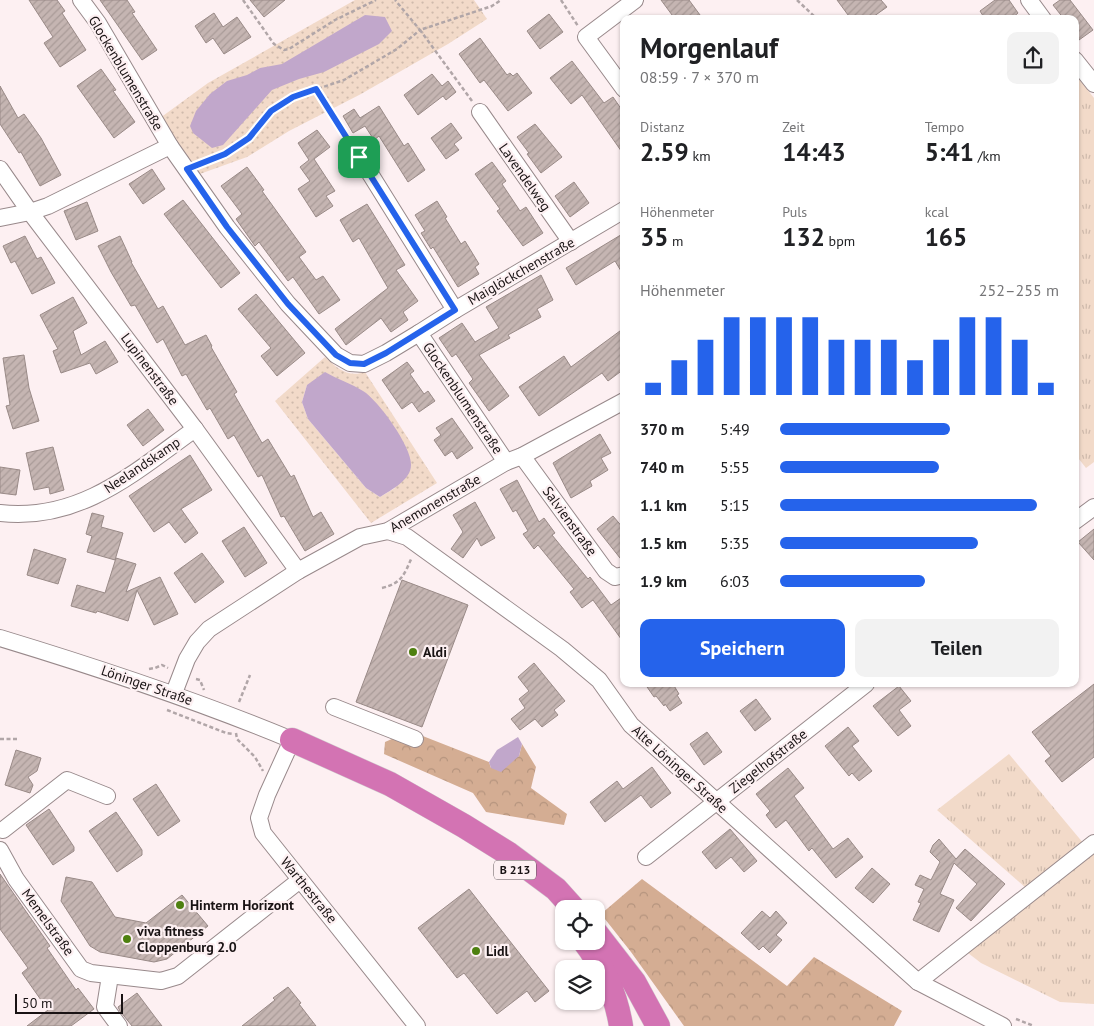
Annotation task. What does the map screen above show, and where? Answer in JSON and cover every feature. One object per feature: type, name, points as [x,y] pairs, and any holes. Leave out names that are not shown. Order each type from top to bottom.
[{"type":"highway","points":[[292,740],[390,784],[464,826]]},
{"type":"highway","name":"B 213","points":[[464,826],[509,854],[556,889],[566,900]]},
{"type":"highway","name":"B 213","points":[[464,826],[555,907]]},
{"type":"highway","points":[[605,945],[634,982],[658,1026]]},
{"type":"highway","points":[[591,950],[596,957],[617,1003],[621,1026]]},
{"type":"highway","points":[[634,982],[657,1000],[676,1026]]},
{"type":"street","name":"Glockenblumenstraße","points":[[81,0],[98,23],[170,146],[227,227],[288,304],[336,355],[350,363],[364,364],[419,333],[514,459]]},
{"type":"street","points":[[620,84],[586,37],[635,0]]},
{"type":"street","points":[[1029,0],[1040,15]]},
{"type":"street","points":[[1079,65],[1094,84]]},
{"type":"street","name":"Lavendelweg","points":[[480,112],[571,242]]},
{"type":"street","name":"Glockenblumenstraße","points":[[0,218],[48,206],[170,146]]},
{"type":"street","name":"Lupinenstraße","points":[[0,169],[30,212],[196,429],[298,571]]},
{"type":"street","points":[[369,172],[455,310]]},
{"type":"street","name":"Maiglöckchenstraße","points":[[419,333],[620,212]]},
{"type":"street","name":"Anemonenstraße","points":[[174,693],[181,674],[198,642],[209,629],[246,607],[298,571],[360,537],[388,531],[514,459],[620,403]]},
{"type":"street","name":"Neelandskamp","points":[[0,513],[16,515],[49,512],[80,503],[115,486],[196,429]]},
{"type":"street","name":"Salvienstraße","points":[[514,459],[606,571],[616,577],[620,576]]},
{"type":"street","points":[[1079,519],[1094,507]]},
{"type":"street","name":"Alte Löninger Straße","points":[[388,531],[408,537],[418,544],[562,649],[599,680],[631,725],[918,982],[1003,1026]]},
{"type":"street","name":"Löninger Straße","points":[[0,638],[174,693],[292,740]]},
{"type":"street","name":"Ziegelhofstraße","points":[[646,857],[862,687]]},
{"type":"street","points":[[334,707],[415,739]]},
{"type":"street","name":"Warthestraße","points":[[292,740],[267,795],[259,818],[263,833],[417,1026]]},
{"type":"street","points":[[2,824],[67,780],[107,796]]},
{"type":"street","name":"Memelstraße","points":[[2,824],[0,850],[16,879],[81,969],[92,973],[161,982],[178,976],[300,880]]},
{"type":"street","points":[[918,982],[1094,843]]},
{"type":"street","points":[[110,976],[105,1007],[119,1026]]},
{"type":"path","points":[[243,0],[274,44],[284,50],[289,49],[335,20],[376,0]]},
{"type":"path","points":[[395,0],[420,30],[480,112]]},
{"type":"path","points":[[187,169],[225,154],[249,138],[271,111],[293,97],[352,75],[396,49],[420,30],[492,6],[501,0]]},
{"type":"path","points":[[561,0],[586,37]]},
{"type":"path","points":[[797,0],[813,15]]},
{"type":"path","points":[[316,89],[369,172]]},
{"type":"path","points":[[382,588],[393,586],[403,578],[418,544]]},
{"type":"path","points":[[181,674],[200,680],[204,690]]},
{"type":"path","points":[[245,706],[239,702],[250,675]]},
{"type":"path","points":[[163,708],[226,733],[236,734]]},
{"type":"path","points":[[0,739],[19,739]]},
{"type":"green space","points":[[355,0],[474,0],[487,19],[448,44],[361,94],[289,131],[247,157],[197,175],[160,118],[208,83]]},
{"type":"green space","points":[[1079,79],[1094,98],[1094,462],[1086,468],[1079,459]]},
{"type":"green space","points":[[325,357],[338,368],[348,373],[359,374],[365,372],[437,483],[371,523],[275,401]],"holes":[[[346,384],[364,392],[395,488],[380,497],[366,488],[308,419],[302,402],[307,385]]]},
{"type":"green space","points":[[410,731],[489,762],[491,768],[519,756],[522,744],[536,767],[531,788],[567,814],[564,825],[486,812],[473,793],[384,754],[385,742]]},
{"type":"green space","points":[[1009,754],[1084,844],[1026,888],[937,810]]},
{"type":"green space","points":[[1094,853],[1094,1004],[1060,1002],[981,963],[968,953]]},
{"type":"green space","points":[[642,879],[787,986],[814,957],[902,1011],[894,1026],[684,1026],[605,919],[605,911]]},
{"type":"shaded area","points":[[365,15],[385,17],[392,31],[379,44],[324,72],[299,79],[272,90],[223,145],[212,148],[193,133],[190,126],[196,111],[210,94],[227,81],[247,75],[260,68],[282,64]]},
{"type":"shaded area","points":[[325,372],[359,388],[369,396],[393,425],[406,447],[411,465],[408,475],[395,488],[380,497],[366,488],[308,419],[302,402],[307,385]]},
{"type":"shaded area","points":[[518,737],[522,744],[519,756],[501,772],[491,768],[489,762],[497,750]]},
{"type":"building","points":[[29,0],[57,0],[65,11],[62,13],[86,50],[60,67],[44,43],[53,37]]},
{"type":"building","points":[[100,0],[127,0],[135,12],[132,13],[157,50],[142,60]]},
{"type":"building","points":[[250,0],[285,0],[264,17]]},
{"type":"building","points":[[661,0],[689,0],[700,15],[672,15]]},
{"type":"building","points":[[837,0],[881,0],[887,7],[876,15],[848,15]]},
{"type":"building","points":[[995,0],[1009,0],[1018,13],[1016,15],[982,15],[980,11]]},
{"type":"building","points":[[1060,0],[1070,0],[1093,30],[1079,40],[1079,15],[1061,15],[1053,5]]},
{"type":"building","points":[[214,13],[223,27],[237,17],[251,37],[224,54],[213,38],[206,43],[195,26]]},
{"type":"building","points":[[549,14],[563,32],[540,49],[527,31]]},
{"type":"building","points":[[480,38],[507,75],[510,73],[513,76],[517,73],[532,93],[508,111],[484,80],[480,83],[459,54]]},
{"type":"building","points":[[572,61],[604,103],[613,97],[620,107],[620,149],[582,95],[571,104],[550,78]]},
{"type":"building","points":[[101,69],[116,90],[113,91],[135,122],[114,138],[77,86]]},
{"type":"building","points":[[432,74],[442,86],[448,81],[456,92],[446,100],[443,96],[418,115],[404,95]]},
{"type":"building","points":[[0,86],[18,118],[24,114],[41,138],[61,175],[40,186],[21,152],[19,153],[0,124]]},
{"type":"building","points":[[379,106],[404,146],[408,143],[425,170],[408,182],[379,136],[374,140],[365,126],[353,133],[343,116],[354,109],[360,118]]},
{"type":"building","points":[[451,123],[462,138],[454,144],[459,150],[446,159],[431,138]]},
{"type":"building","points":[[535,124],[562,157],[541,173],[517,137]]},
{"type":"building","points":[[317,130],[330,147],[314,159],[335,191],[326,196],[333,206],[316,217],[298,189],[310,181],[300,167],[309,160],[298,143]]},
{"type":"building","points":[[492,162],[506,181],[502,184],[520,211],[526,207],[543,233],[523,246],[497,211],[500,209],[475,174]]},
{"type":"building","points":[[247,167],[306,252],[299,257],[316,280],[323,276],[340,300],[319,314],[293,277],[288,281],[259,242],[255,246],[236,219],[242,214],[221,186]]},
{"type":"building","points":[[152,169],[165,189],[143,204],[129,184]]},
{"type":"building","points":[[574,182],[589,203],[570,217],[555,196]]},
{"type":"building","points":[[183,200],[240,273],[221,288],[164,214]]},
{"type":"building","points":[[437,201],[461,244],[465,241],[479,264],[475,267],[479,274],[458,287],[433,247],[431,249],[421,233],[425,231],[415,215]]},
{"type":"building","points":[[87,202],[98,231],[76,240],[64,211]]},
{"type":"building","points":[[367,204],[405,265],[396,270],[418,301],[403,312],[408,320],[391,332],[381,318],[346,345],[335,329],[388,288],[359,238],[353,242],[340,220]]},
{"type":"building","points":[[620,235],[620,269],[615,261],[576,285],[566,268]]},
{"type":"building","points":[[25,236],[37,259],[41,257],[55,283],[32,294],[15,261],[11,263],[3,246]]},
{"type":"building","points":[[120,236],[131,262],[158,309],[163,306],[185,345],[206,335],[237,392],[234,394],[262,443],[268,439],[291,477],[294,475],[313,517],[321,512],[334,534],[305,551],[284,516],[281,517],[262,475],[258,477],[234,435],[228,439],[210,408],[207,410],[186,374],[182,376],[163,339],[157,343],[135,305],[131,306],[111,272],[98,246]]},
{"type":"building","points":[[541,275],[553,300],[537,309],[541,317],[508,335],[510,338],[479,355],[509,396],[489,411],[469,383],[473,379],[456,354],[452,357],[439,338],[462,323],[475,342],[499,328],[486,307]]},
{"type":"building","points":[[256,294],[305,353],[277,376],[261,356],[271,348],[238,309]]},
{"type":"building","points":[[73,297],[87,323],[73,331],[81,355],[105,341],[118,362],[96,374],[90,363],[61,373],[53,351],[58,349],[40,315]]},
{"type":"building","points":[[620,331],[620,372],[608,381],[602,373],[539,416],[519,387],[564,356],[571,367]]},
{"type":"building","points":[[24,355],[29,388],[39,421],[13,429],[6,406],[10,405],[3,358]]},
{"type":"building","points":[[407,362],[414,371],[410,374],[424,394],[428,391],[435,401],[419,412],[412,402],[402,409],[382,380]]},
{"type":"building","points":[[148,409],[164,430],[143,446],[127,425]]},
{"type":"building","points":[[452,418],[473,448],[457,459],[452,451],[445,456],[434,440],[441,435],[436,428]]},
{"type":"building","points":[[600,434],[611,453],[601,458],[608,470],[590,481],[592,486],[571,498],[553,463]]},
{"type":"building","points":[[53,447],[64,490],[50,494],[49,487],[34,490],[26,453]]},
{"type":"building","points":[[190,455],[212,490],[181,509],[198,533],[185,543],[169,522],[154,532],[129,496]]},
{"type":"building","points":[[0,467],[20,470],[16,495],[0,493]]},
{"type":"building","points":[[517,480],[539,522],[544,518],[555,533],[552,535],[588,579],[590,577],[611,605],[620,599],[620,637],[593,600],[582,608],[570,592],[574,589],[538,545],[534,549],[523,534],[528,531],[516,510],[513,512],[500,489]]},
{"type":"building","points":[[475,502],[495,538],[481,546],[477,538],[463,558],[451,549],[463,532],[453,515]]},
{"type":"building","points":[[92,513],[104,516],[101,527],[123,533],[115,560],[87,552],[92,536],[86,534]]},
{"type":"building","points":[[613,516],[620,524],[620,558],[597,529]]},
{"type":"building","points":[[244,527],[267,563],[245,577],[222,541]]},
{"type":"building","points":[[1094,529],[1094,560],[1079,543]]},
{"type":"building","points":[[34,549],[66,559],[58,584],[27,575]]},
{"type":"building","points":[[202,553],[224,582],[195,603],[174,573]]},
{"type":"building","points":[[116,558],[136,564],[126,592],[160,577],[178,614],[154,625],[137,590],[128,621],[97,611],[96,613],[71,606],[77,585],[105,593]]},
{"type":"building","name":"Aldi","points":[[402,580],[468,605],[422,727],[356,702]]},
{"type":"building","points":[[534,663],[565,701],[554,710],[558,715],[542,727],[535,719],[520,730],[511,719],[525,708],[519,699],[529,691],[518,677]]},
{"type":"building","points":[[1094,684],[1094,757],[1062,782],[1045,761],[1051,756],[1032,732]]},
{"type":"building","points":[[647,687],[675,687],[682,703],[670,711],[656,696],[654,697]]},
{"type":"building","points":[[900,687],[911,701],[899,710],[911,726],[898,736],[873,706]]},
{"type":"building","points":[[756,699],[771,719],[755,731],[740,711]]},
{"type":"building","points":[[848,727],[859,741],[852,746],[872,771],[859,781],[852,773],[849,776],[825,746]]},
{"type":"building","points":[[707,732],[722,752],[704,765],[690,744]]},
{"type":"building","points":[[16,750],[41,758],[37,771],[28,777],[33,785],[30,793],[5,785]]},
{"type":"building","points":[[652,767],[671,793],[651,808],[641,795],[605,822],[590,802],[617,781],[623,789]]},
{"type":"building","points":[[788,768],[804,788],[794,796],[833,849],[848,838],[863,857],[836,878],[812,848],[809,851],[786,820],[776,828],[766,815],[770,811],[756,794]]},
{"type":"building","points":[[156,784],[180,821],[158,836],[133,799]]},
{"type":"building","points":[[49,809],[74,847],[74,851],[53,865],[26,825]]},
{"type":"building","points":[[116,812],[142,850],[142,855],[117,872],[89,831]]},
{"type":"building","points":[[730,829],[757,861],[744,872],[731,857],[716,869],[702,852]]},
{"type":"building","points":[[939,839],[956,859],[965,849],[1005,884],[971,921],[956,908],[977,884],[954,863],[940,894],[954,900],[939,932],[913,920],[921,903],[918,902],[924,889],[915,885],[920,875],[931,880],[940,862],[930,852],[933,845]]},
{"type":"building","points":[[872,868],[890,884],[873,903],[855,888]]},
{"type":"building","points":[[0,874],[50,946],[47,948],[76,990],[78,988],[94,1009],[71,1026],[27,1026],[48,1010],[22,973],[28,968],[0,929]]},
{"type":"building","points":[[66,877],[92,882],[115,917],[146,923],[182,895],[208,926],[167,959],[154,962],[100,952],[90,946],[61,901]]},
{"type":"building","name":"Lidl","points":[[469,889],[549,991],[535,1002],[527,991],[497,1014],[464,973],[457,978],[418,928]]},
{"type":"building","points":[[762,911],[770,918],[776,911],[787,923],[776,935],[782,940],[770,953],[763,946],[759,950],[741,933]]},
{"type":"building","points":[[288,987],[316,1026],[242,1026],[275,1000],[273,998]]},
{"type":"building","points":[[137,993],[162,1026],[132,1026],[120,1011],[118,1007]]},
{"type":"place","name":"Aldi","points":[[413,652]]},
{"type":"place","name":"Hinterm Horizont","points":[[180,905]]},
{"type":"place","name":"viva fitness Cloppenburg 2.0","points":[[127,939]]},
{"type":"place","name":"Lidl","points":[[476,951]]},
{"type":"route","points":[[316,89],[359,157],[455,310],[386,353],[364,364],[350,363],[336,355],[288,304],[227,227],[187,169],[209,162],[225,154],[249,138],[271,111],[293,97],[316,89]]}]
